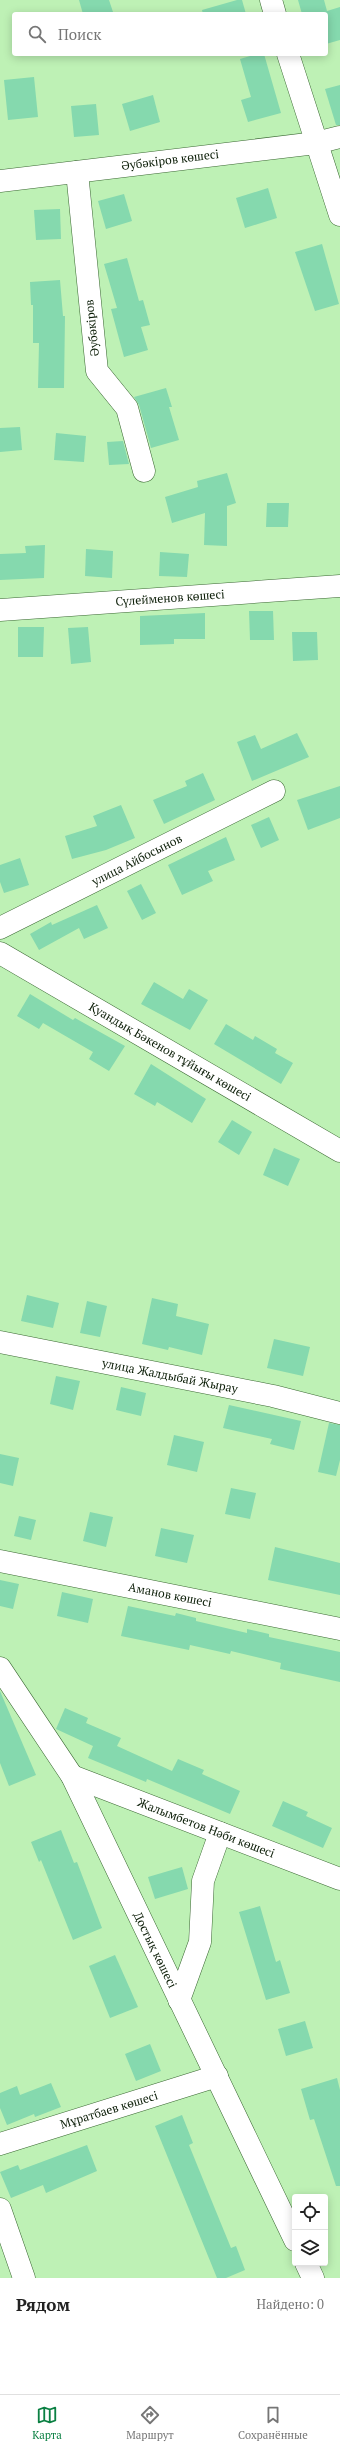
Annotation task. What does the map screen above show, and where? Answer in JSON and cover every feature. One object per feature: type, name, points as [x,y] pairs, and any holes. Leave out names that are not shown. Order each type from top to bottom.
[{"type":"street","points":[[271,0],[275,12]]},
{"type":"street","points":[[289,56],[340,215]]},
{"type":"street","name":"Әубәкіров көшесі","points":[[0,182],[316,143],[340,137]]},
{"type":"street","name":"Әубәкіров","points":[[76,172],[97,371],[127,408],[144,471]]},
{"type":"street","name":"Сүлейменов көшесі","points":[[0,610],[340,586]]},
{"type":"street","name":"улица Айбосынов","points":[[0,928],[274,791]]},
{"type":"street","name":"Қуандық Бәкенов тұйығы көшесі","points":[[0,953],[340,1150]]},
{"type":"street","name":"улица Жалдыбай Жырау","points":[[0,1342],[273,1396],[340,1413]]},
{"type":"street","name":"Аманов көшесі","points":[[0,1561],[340,1629]]},
{"type":"street","name":"Достық көшесі","points":[[0,1668],[72,1776],[292,2234]]},
{"type":"street","name":"Жалымбетов Нәби көшесі","points":[[72,1776],[340,1879]]},
{"type":"street","points":[[179,2000],[200,1942],[203,1881],[220,1833]]},
{"type":"street","name":"Мұратбаев көшесі","points":[[0,2144],[217,2076]]},
{"type":"street","points":[[0,2209],[24,2278]]},
{"type":"street","points":[[307,2266],[313,2278]]},
{"type":"building","points":[[79,0],[109,0],[113,12],[82,12]]},
{"type":"building","points":[[237,0],[242,0],[245,12],[202,12],[202,10]]},
{"type":"building","points":[[298,0],[324,0],[327,11],[340,7],[340,40],[328,43],[328,12],[301,12]]},
{"type":"building","points":[[250,56],[265,56],[281,113],[248,122],[241,100],[251,97],[240,59]]},
{"type":"building","points":[[34,77],[38,117],[8,120],[4,80]]},
{"type":"building","points":[[340,85],[340,125],[336,125],[325,89]]},
{"type":"building","points":[[153,95],[160,122],[130,131],[122,104]]},
{"type":"building","points":[[96,104],[99,135],[74,137],[71,106]]},
{"type":"building","points":[[268,188],[277,218],[245,228],[236,198]]},
{"type":"building","points":[[124,194],[132,221],[106,229],[98,201]]},
{"type":"building","points":[[60,209],[61,239],[36,240],[34,210]]},
{"type":"building","points":[[322,244],[339,304],[315,311],[295,252]]},
{"type":"building","points":[[127,258],[139,301],[143,300],[150,325],[141,327],[148,350],[124,357],[111,309],[117,308],[104,264]]},
{"type":"building","points":[[60,280],[63,316],[65,316],[64,388],[38,388],[39,343],[33,343],[33,305],[31,305],[30,282]]},
{"type":"building","points":[[166,388],[172,407],[169,407],[179,440],[151,448],[139,405],[134,397]]},
{"type":"building","points":[[20,427],[22,450],[0,452],[0,428]]},
{"type":"building","points":[[56,433],[86,436],[84,462],[54,460]]},
{"type":"building","points":[[123,441],[129,464],[109,465],[107,442]]},
{"type":"building","points":[[227,473],[236,503],[227,506],[227,546],[204,545],[205,513],[172,523],[165,497],[198,487],[197,481]]},
{"type":"building","points":[[267,503],[289,503],[288,527],[266,527]]},
{"type":"building","points":[[45,545],[44,578],[0,580],[0,554],[26,553],[25,546]]},
{"type":"building","points":[[86,549],[113,551],[112,578],[85,576]]},
{"type":"building","points":[[160,552],[189,554],[187,577],[159,576]]},
{"type":"building","points":[[249,611],[273,611],[274,640],[250,640]]},
{"type":"building","points":[[205,613],[205,639],[174,639],[174,644],[140,645],[140,616]]},
{"type":"building","points":[[18,627],[44,627],[43,657],[18,657]]},
{"type":"building","points":[[88,627],[91,662],[71,664],[68,628]]},
{"type":"building","points":[[292,632],[317,632],[318,660],[293,661]]},
{"type":"building","points":[[297,733],[309,757],[252,781],[237,742],[255,735],[261,749]]},
{"type":"building","points":[[203,773],[215,800],[164,824],[153,800],[187,786],[185,781]]},
{"type":"building","points":[[340,786],[340,818],[308,830],[297,800]]},
{"type":"building","points":[[121,805],[135,838],[106,850],[72,859],[65,836],[97,826],[93,816]]},
{"type":"building","points":[[269,817],[279,840],[261,848],[251,825]]},
{"type":"building","points":[[226,837],[235,860],[208,871],[213,881],[182,895],[168,865]]},
{"type":"building","points":[[20,858],[29,885],[4,893],[0,882],[0,865]]},
{"type":"building","points":[[141,884],[156,913],[142,920],[127,891]]},
{"type":"building","points":[[97,905],[108,928],[84,939],[79,928],[39,950],[30,934],[51,922],[52,925]]},
{"type":"building","points":[[154,982],[183,999],[189,989],[208,1000],[190,1030],[141,1004]]},
{"type":"building","points":[[30,994],[73,1020],[75,1018],[125,1046],[109,1071],[89,1059],[93,1052],[43,1023],[39,1029],[17,1016]]},
{"type":"building","points":[[226,1024],[253,1040],[255,1036],[277,1049],[275,1053],[293,1063],[281,1084],[214,1044]]},
{"type":"building","points":[[151,1064],[206,1099],[192,1123],[157,1102],[155,1106],[134,1094]]},
{"type":"building","points":[[232,1120],[252,1132],[239,1155],[218,1142]]},
{"type":"building","points":[[274,1148],[300,1159],[288,1186],[263,1175]]},
{"type":"building","points":[[27,1295],[59,1303],[53,1328],[21,1321]]},
{"type":"building","points":[[152,1298],[178,1304],[176,1316],[209,1324],[202,1355],[169,1347],[168,1350],[142,1344]]},
{"type":"building","points":[[87,1301],[107,1306],[100,1337],[80,1333]]},
{"type":"building","points":[[274,1339],[310,1347],[303,1376],[267,1368]]},
{"type":"building","points":[[56,1376],[80,1381],[73,1410],[50,1404]]},
{"type":"building","points":[[121,1387],[146,1393],[141,1416],[116,1410]]},
{"type":"building","points":[[229,1405],[301,1421],[294,1450],[270,1444],[272,1439],[223,1428]]},
{"type":"building","points":[[329,1423],[340,1425],[340,1460],[336,1476],[318,1472]]},
{"type":"building","points":[[174,1435],[204,1442],[197,1472],[167,1465]]},
{"type":"building","points":[[0,1454],[19,1458],[13,1486],[0,1483]]},
{"type":"building","points":[[231,1488],[256,1493],[250,1519],[225,1514]]},
{"type":"building","points":[[90,1512],[113,1517],[106,1547],[83,1541]]},
{"type":"building","points":[[19,1516],[36,1520],[31,1540],[14,1536]]},
{"type":"building","points":[[161,1528],[194,1535],[187,1563],[155,1556]]},
{"type":"building","points":[[275,1547],[340,1563],[340,1595],[268,1580]]},
{"type":"building","points":[[0,1580],[19,1584],[13,1609],[0,1606]]},
{"type":"building","points":[[62,1592],[93,1599],[88,1623],[57,1616]]},
{"type":"building","points":[[128,1606],[175,1616],[176,1613],[196,1618],[196,1621],[247,1633],[247,1629],[269,1634],[269,1637],[340,1652],[340,1682],[280,1669],[281,1663],[231,1651],[230,1654],[190,1645],[189,1650],[121,1636]]},
{"type":"building","points":[[0,1691],[36,1775],[9,1786],[0,1763]]},
{"type":"building","points":[[65,1708],[88,1718],[86,1723],[121,1738],[117,1746],[172,1771],[178,1759],[204,1770],[202,1774],[240,1791],[230,1814],[147,1779],[146,1782],[88,1758],[93,1746],[56,1729]]},
{"type":"building","points":[[283,1801],[308,1812],[306,1816],[332,1828],[323,1848],[272,1826]]},
{"type":"building","points":[[61,1830],[74,1863],[77,1862],[102,1928],[73,1940],[41,1860],[39,1862],[31,1842]]},
{"type":"building","points":[[182,1867],[188,1889],[155,1899],[148,1877]]},
{"type":"building","points":[[260,1906],[276,1962],[280,1960],[290,1993],[266,2000],[239,1912]]},
{"type":"building","points":[[115,1955],[138,2007],[110,2018],[89,1966]]},
{"type":"building","points":[[305,2021],[313,2048],[286,2056],[278,2029]]},
{"type":"building","points":[[150,2044],[161,2071],[136,2081],[125,2054]]},
{"type":"building","points":[[337,2078],[340,2090],[340,2186],[336,2186],[314,2119],[310,2120],[301,2089]]},
{"type":"building","points":[[51,2083],[61,2107],[35,2117],[34,2114],[7,2125],[0,2108],[0,2093],[17,2086],[20,2095]]},
{"type":"building","points":[[182,2115],[193,2143],[189,2145],[215,2209],[231,2248],[236,2246],[245,2270],[226,2278],[217,2278],[155,2126]]},
{"type":"building","points":[[87,2145],[97,2171],[46,2193],[43,2185],[11,2198],[0,2172],[18,2165],[20,2170]]}]
